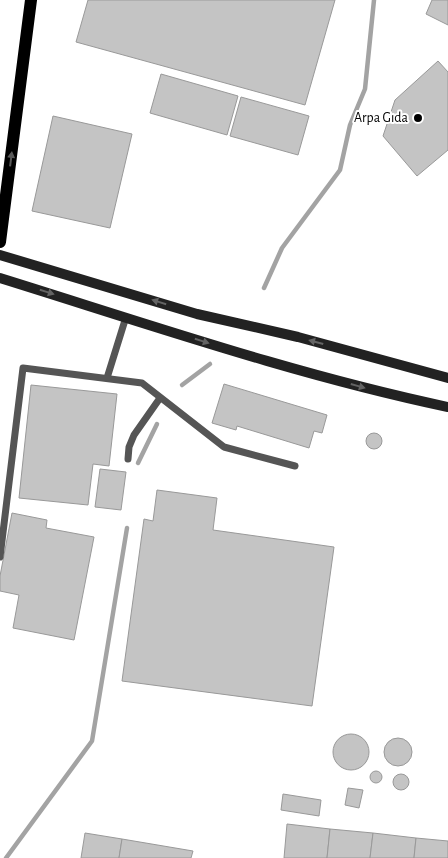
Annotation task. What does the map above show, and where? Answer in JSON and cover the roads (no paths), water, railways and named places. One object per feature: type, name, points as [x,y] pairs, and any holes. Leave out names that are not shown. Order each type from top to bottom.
[{"type":"main road","points":[[0,242],[31,0]]},
{"type":"street","points":[[0,255],[197,314],[298,337],[448,378]]},
{"type":"street","points":[[0,278],[218,346],[379,392],[448,407]]},
{"type":"lane","points":[[107,378],[126,317]]},
{"type":"lane","points":[[0,557],[23,368],[142,383],[224,447],[295,466]]},
{"type":"lane","points":[[128,459],[129,447],[134,435],[160,398]]},
{"type":"waterway","points":[[264,288],[282,248],[340,170],[350,125],[365,89],[374,0]]},
{"type":"waterway","points":[[182,385],[210,364]]},
{"type":"waterway","points":[[138,463],[157,424]]},
{"type":"waterway","points":[[6,858],[92,741],[127,528]]},
{"type":"place","name":"Arpa Gıda","points":[[418,118]]}]
